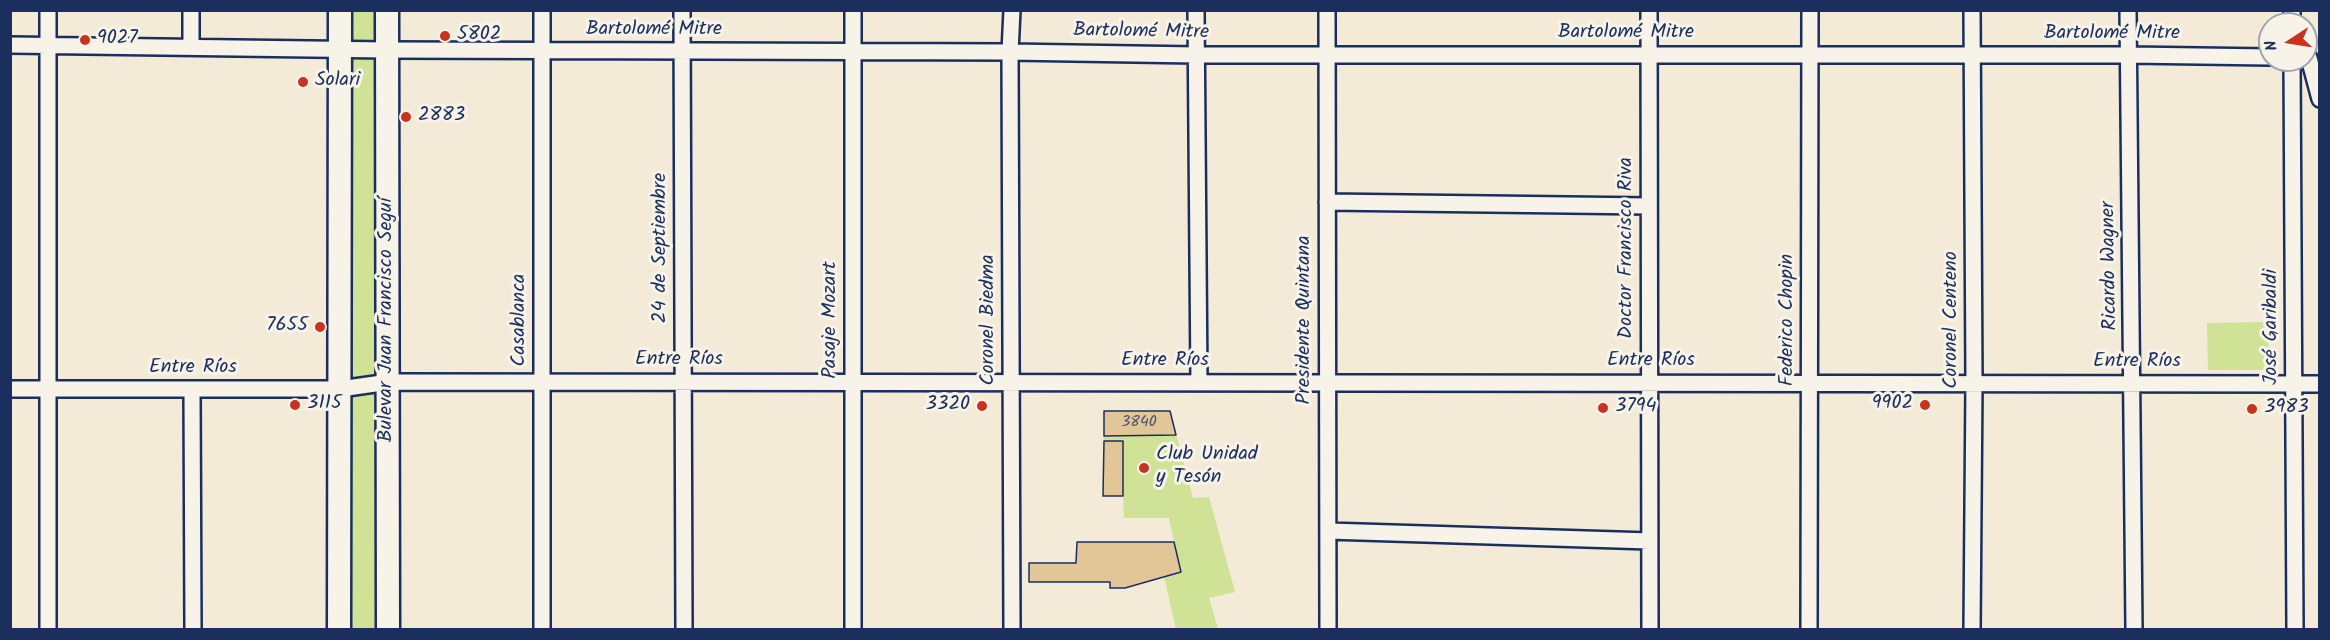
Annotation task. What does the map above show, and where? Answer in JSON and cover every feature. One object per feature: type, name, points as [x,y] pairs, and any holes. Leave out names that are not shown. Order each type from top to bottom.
[{"type":"main road","points":[[339,630],[340,10]]},
{"type":"main road","name":"Bulevar Juan Francisco Seguí","points":[[387,10],[388,630]]},
{"type":"street","points":[[48,10],[48,630]]},
{"type":"street","points":[[191,10],[191,47]]},
{"type":"street","name":"Casablanca","points":[[542,10],[542,630]]},
{"type":"street","name":"24 de Septiembre","points":[[682,10],[684,630]]},
{"type":"street","name":"Pasaje Mozart","points":[[853,10],[853,630]]},
{"type":"street","name":"Coronel Biedma","points":[[1012,10],[1010,52],[1012,630]]},
{"type":"street","points":[[1196,10],[1199,383]]},
{"type":"street","name":"Presidente Quintana","points":[[1327,10],[1328,630]]},
{"type":"street","name":"Doctor Francisco Riva","points":[[1649,10],[1650,630]]},
{"type":"street","name":"Federico Chopin","points":[[1809,630],[1810,10]]},
{"type":"street","name":"Coronel Centeno","points":[[1972,10],[1974,383],[1972,630]]},
{"type":"street","name":"Ricardo Wagner","points":[[2128,10],[2134,384],[2134,630]]},
{"type":"street","name":"Bartolomé Mitre","points":[[10,45],[340,50],[1010,52],[1196,55],[2258,57]]},
{"type":"street","name":"José Garibaldi","points":[[2292,72],[2295,630]]},
{"type":"street","points":[[2314,72],[2319,99]]},
{"type":"street","points":[[1327,202],[1649,206]]},
{"type":"street","name":"Entre Ríos","points":[[10,389],[340,389],[388,382],[2319,384]]},
{"type":"street","points":[[192,390],[193,630]]},
{"type":"street","points":[[1328,531],[1650,541]]},
{"type":"green space","points":[[340,11],[387,11],[388,629],[339,630]]},
{"type":"green space","points":[[2268,322],[2269,370],[2208,370],[2207,323]]},
{"type":"green space","points":[[1104,411],[1170,411],[1193,498],[1209,497],[1235,592],[1209,598],[1218,629],[1176,629],[1164,577],[1181,572],[1169,518],[1124,518],[1123,496],[1103,496]]},
{"type":"building","points":[[1104,411],[1170,411],[1176,435],[1104,436]]},
{"type":"building","points":[[1104,441],[1123,441],[1123,496],[1103,496]]},
{"type":"building","points":[[1077,542],[1174,542],[1181,572],[1125,588],[1110,588],[1110,582],[1029,582],[1029,563],[1076,563]]},
{"type":"place","name":"5802","points":[[445,36]]},
{"type":"place","name":"9027","points":[[85,40]]},
{"type":"place","name":"Solari","points":[[303,82]]},
{"type":"place","name":"2883","points":[[406,117]]},
{"type":"place","name":"7655","points":[[320,327]]},
{"type":"place","name":"3115","points":[[295,405]]},
{"type":"place","name":"9902","points":[[1925,405]]},
{"type":"place","name":"3320","points":[[982,406]]},
{"type":"place","name":"3794","points":[[1603,408]]},
{"type":"place","name":"3983","points":[[2252,409]]},
{"type":"place","name":"Club Unidad y Tesón","points":[[1144,468]]}]
